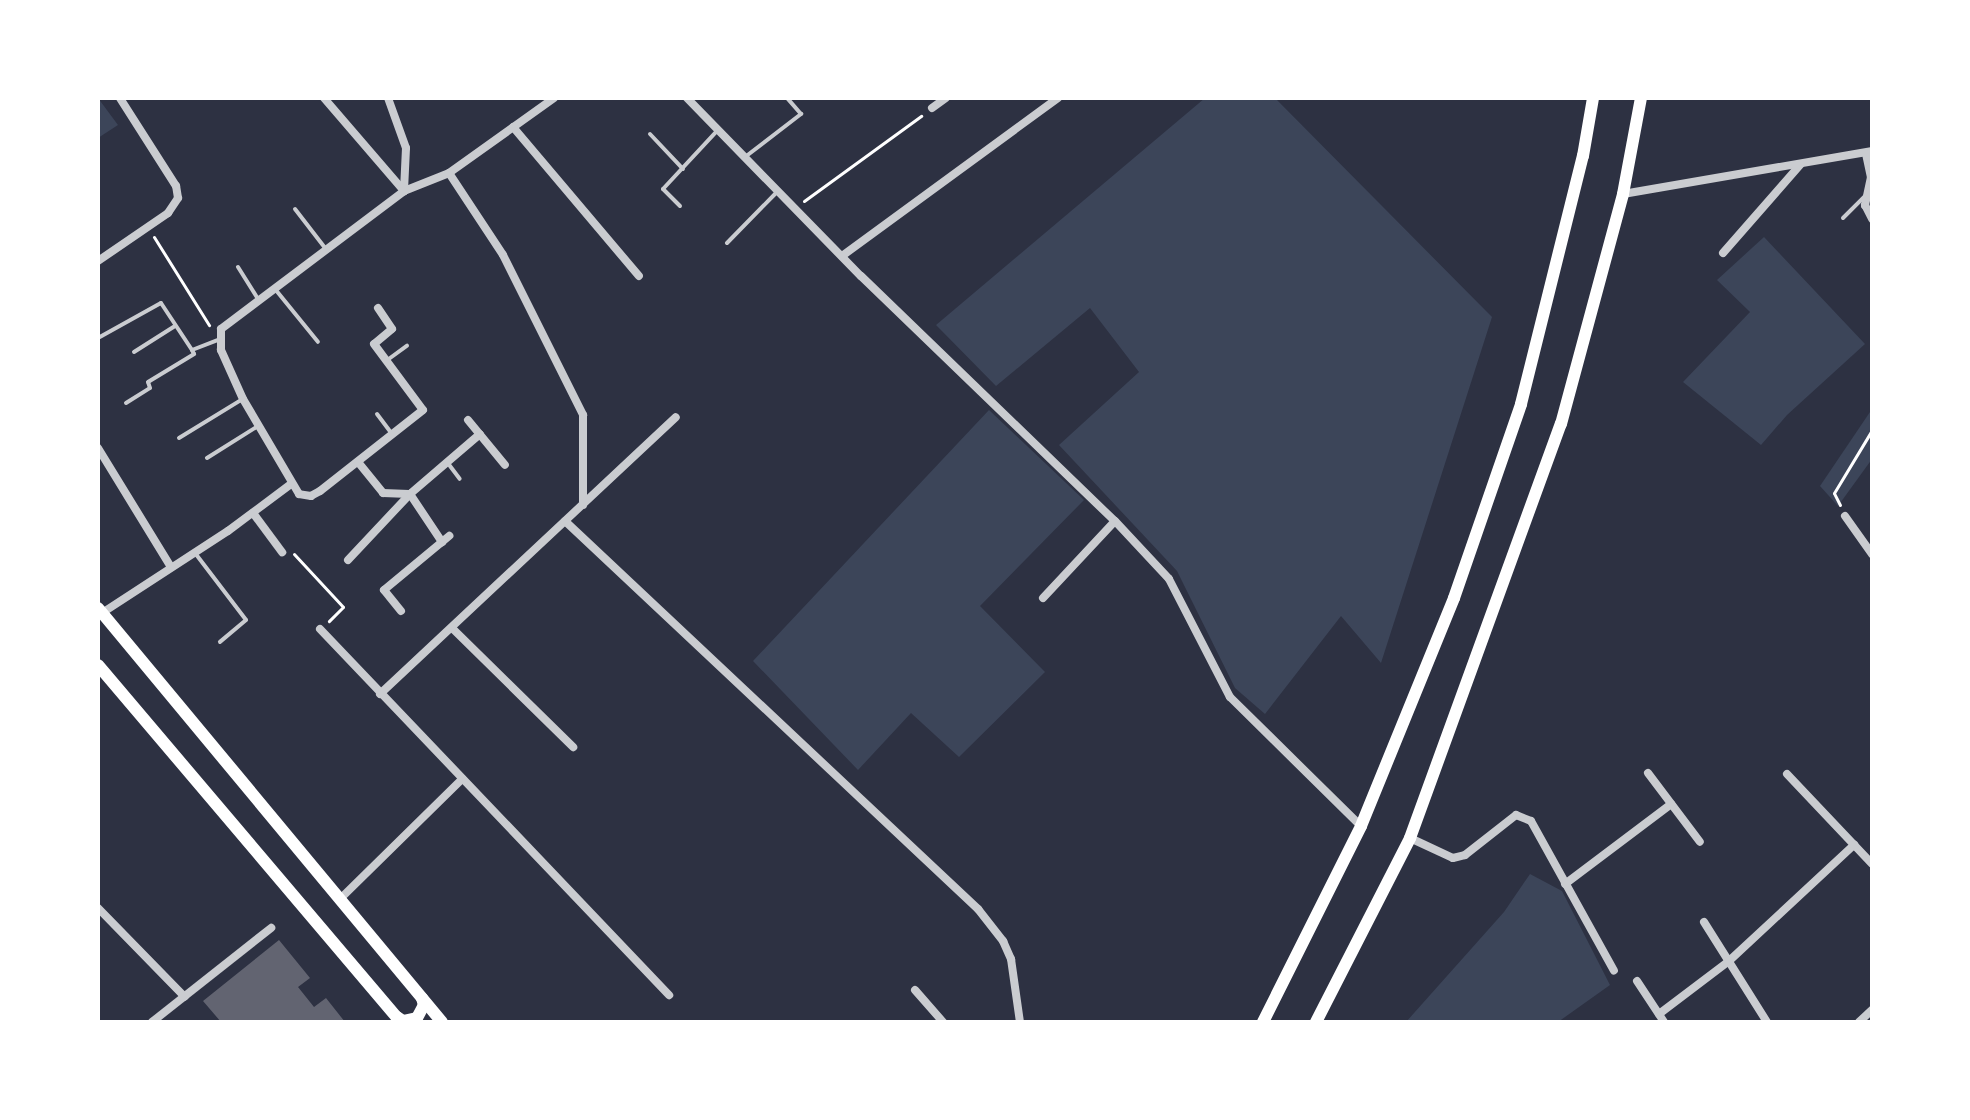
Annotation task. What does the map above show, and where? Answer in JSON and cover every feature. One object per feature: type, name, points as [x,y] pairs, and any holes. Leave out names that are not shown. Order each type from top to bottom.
[{"type":"main road","points":[[1263,1022],[1361,826],[1454,598],[1521,404],[1583,156],[1593,98]]},
{"type":"main road","points":[[1316,1022],[1410,838],[1561,424],[1623,194],[1641,98]]},
{"type":"main road","points":[[99,612],[442,1022]]},
{"type":"main road","points":[[98,665],[397,1020],[417,1018],[424,1005],[422,998]]},
{"type":"street","points":[[98,261],[172,209],[178,198],[176,186],[120,98]]},
{"type":"street","points":[[324,98],[404,191]]},
{"type":"street","points":[[388,98],[406,148],[404,191]]},
{"type":"street","points":[[687,98],[842,256],[1115,521],[1169,579],[1230,697],[1361,826]]},
{"type":"street","points":[[932,108],[946,98]]},
{"type":"street","points":[[842,256],[1058,98]]},
{"type":"street","points":[[378,308],[392,329],[374,344],[423,410],[311,496],[299,494],[243,399],[218,340],[225,323],[327,252],[404,191],[449,173],[549,99]]},
{"type":"street","points":[[513,127],[639,276]]},
{"type":"street","points":[[1623,194],[1869,153],[1871,177],[1865,196],[1866,213],[1872,219]]},
{"type":"street","points":[[1723,253],[1802,163]]},
{"type":"street","points":[[449,173],[503,255],[583,415],[583,505]]},
{"type":"street","points":[[380,694],[676,417]]},
{"type":"street","points":[[468,420],[505,465]]},
{"type":"street","points":[[348,560],[410,494],[480,434]]},
{"type":"street","points":[[98,448],[171,567]]},
{"type":"street","points":[[358,462],[383,493],[410,494],[446,539],[384,590],[401,611]]},
{"type":"street","points":[[99,612],[195,552],[291,484]]},
{"type":"street","points":[[253,513],[282,552]]},
{"type":"street","points":[[1845,516],[1872,554]]},
{"type":"street","points":[[565,521],[978,909],[1003,941],[1011,959],[1020,1022]]},
{"type":"street","points":[[1043,598],[1115,521]]},
{"type":"street","points":[[452,628],[573,747]]},
{"type":"street","points":[[320,629],[669,995]]},
{"type":"street","points":[[1648,773],[1700,842]]},
{"type":"street","points":[[1787,774],[1872,864]]},
{"type":"street","points":[[339,900],[462,779]]},
{"type":"street","points":[[1565,884],[1671,804]]},
{"type":"street","points":[[1410,838],[1453,858],[1465,855],[1516,815],[1531,821],[1614,971]]},
{"type":"street","points":[[1637,981],[1662,1018],[1729,961],[1854,845]]},
{"type":"street","points":[[98,908],[185,997]]},
{"type":"street","points":[[1704,922],[1767,1022]]},
{"type":"street","points":[[152,1022],[271,928]]},
{"type":"street","points":[[915,990],[943,1022]]},
{"type":"street","points":[[1859,1022],[1872,1010]]},
{"type":"lane","points":[[745,157],[801,114],[787,98]]},
{"type":"lane","points":[[680,206],[663,189],[718,130]]},
{"type":"lane","points":[[650,134],[683,169]]},
{"type":"lane","points":[[727,243],[778,191]]},
{"type":"lane","points":[[1843,218],[1865,196]]},
{"type":"lane","points":[[295,209],[327,252]]},
{"type":"lane","points":[[238,267],[259,300]]},
{"type":"lane","points":[[275,289],[318,342]]},
{"type":"lane","points":[[98,338],[161,303],[194,354],[148,382],[150,388],[126,403]]},
{"type":"lane","points":[[134,352],[175,326]]},
{"type":"lane","points":[[192,350],[218,340]]},
{"type":"lane","points":[[386,361],[407,346]]},
{"type":"lane","points":[[179,438],[243,399]]},
{"type":"lane","points":[[377,414],[392,435]]},
{"type":"lane","points":[[207,458],[258,426]]},
{"type":"lane","points":[[447,462],[460,479]]},
{"type":"lane","points":[[195,552],[246,620],[220,642]]},
{"type":"path","points":[[794,207],[932,108]]},
{"type":"path","points":[[148,227],[218,340]]},
{"type":"path","points":[[1845,516],[1834,493],[1872,430]]},
{"type":"path","points":[[282,552],[297,554],[343,607],[320,629]]},
{"type":"shaded area","points":[[98,98],[118,125],[98,138]]},
{"type":"shaded area","points":[[1205,98],[1275,98],[1492,317],[1381,663],[1341,616],[1265,714],[1235,688],[1177,571],[1059,445],[1139,372],[1090,308],[996,386],[936,325]]},
{"type":"shaded area","points":[[1764,237],[1865,344],[1787,415],[1761,445],[1683,382],[1750,312],[1717,280]]},
{"type":"shaded area","points":[[1872,409],[1872,459],[1838,506],[1820,486]]},
{"type":"shaded area","points":[[989,410],[1084,500],[980,606],[1045,672],[959,757],[911,713],[858,770],[753,661]]},
{"type":"shaded area","points":[[1530,874],[1562,891],[1610,985],[1558,1022],[1406,1022],[1504,912]]},
{"type":"building","points":[[279,940],[310,978],[298,987],[314,1007],[326,998],[345,1022],[221,1022],[203,1001]]}]
